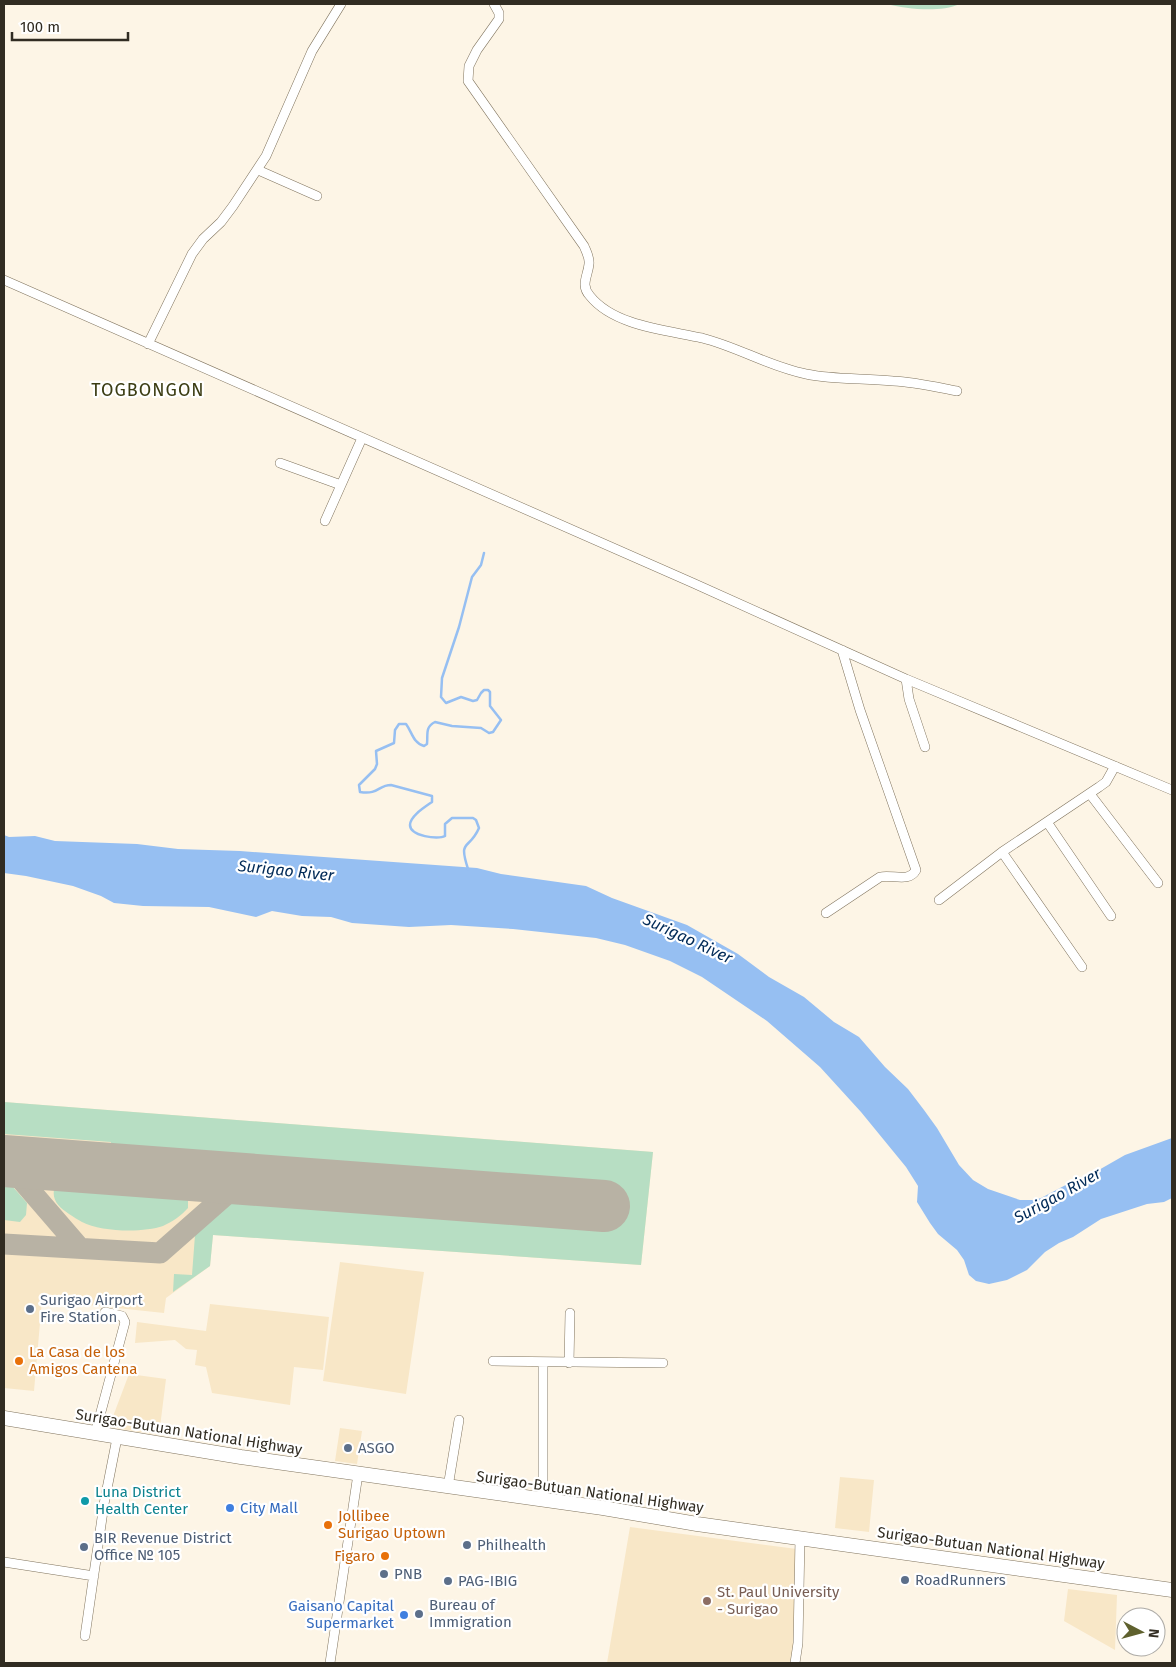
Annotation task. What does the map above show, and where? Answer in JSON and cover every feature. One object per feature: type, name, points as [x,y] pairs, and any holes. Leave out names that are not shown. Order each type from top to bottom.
[{"type":"highway","name":"Surigao-Butuan National Highway","points":[[4,1418],[117,1438],[543,1501],[603,1508],[696,1524],[1172,1590]]},
{"type":"street","points":[[148,344],[192,254],[203,239],[221,222],[266,156],[312,51],[341,4]]},
{"type":"street","points":[[494,4],[499,12],[499,19],[477,50],[469,66],[468,81],[584,246],[590,260],[584,280],[586,290],[589,296],[602,308],[618,317],[649,327],[716,342],[770,364],[805,374],[844,379],[910,382],[957,391]]},
{"type":"street","points":[[258,170],[317,196]]},
{"type":"street","points":[[4,280],[906,679],[1172,790]]},
{"type":"street","points":[[325,521],[362,438]]},
{"type":"street","points":[[280,463],[340,486]]},
{"type":"street","points":[[826,913],[880,877],[907,878],[913,875],[916,870],[860,710],[842,650]]},
{"type":"street","points":[[906,679],[909,699],[925,746]]},
{"type":"street","points":[[939,900],[1002,852],[1106,782],[1115,766]]},
{"type":"street","points":[[1090,794],[1158,883]]},
{"type":"street","points":[[1047,822],[1111,916]]},
{"type":"street","points":[[1002,852],[1082,967]]},
{"type":"street","points":[[95,1434],[125,1322],[120,1314],[105,1312]]},
{"type":"street","points":[[569,1363],[570,1314]]},
{"type":"street","points":[[493,1362],[663,1363]]},
{"type":"street","points":[[543,1362],[543,1501]]},
{"type":"street","points":[[448,1487],[459,1420]]},
{"type":"street","points":[[85,1636],[104,1504],[117,1438]]},
{"type":"street","points":[[330,1663],[358,1474]]},
{"type":"street","points":[[795,1663],[798,1643],[800,1538]]},
{"type":"street","points":[[4,1562],[94,1576]]},
{"type":"shaded area","points":[[4,1102],[653,1152],[641,1265],[213,1235],[210,1266],[166,1298],[164,1313],[42,1300],[34,1391],[4,1388]]},
{"type":"shaded area","points":[[340,1262],[424,1272],[406,1394],[323,1381]]},
{"type":"shaded area","points":[[210,1304],[329,1317],[323,1370],[294,1367],[290,1405],[212,1393],[206,1367],[195,1365],[197,1350],[186,1349],[175,1340],[135,1343],[137,1322],[206,1331]]},
{"type":"shaded area","points":[[129,1374],[166,1379],[159,1435],[109,1427]]},
{"type":"shaded area","points":[[340,1428],[362,1431],[357,1464],[335,1461]]},
{"type":"shaded area","points":[[840,1477],[874,1480],[869,1532],[835,1528]]},
{"type":"shaded area","name":"St. Paul University - Surigao","points":[[630,1527],[797,1549],[795,1654],[792,1663],[607,1663]]},
{"type":"shaded area","points":[[1068,1589],[1117,1595],[1115,1650],[1064,1621]]},
{"type":"green space","points":[[886,4],[960,4],[943,8],[914,9]]},
{"type":"green space","points":[[4,1102],[653,1152],[641,1265],[213,1235],[210,1266],[173,1292],[174,1274],[192,1275],[195,1235],[238,1197],[602,1225],[606,1185],[111,1148],[111,1142],[4,1134]]},
{"type":"green space","points":[[4,1186],[13,1187],[27,1203],[26,1215],[20,1222],[4,1220]]},
{"type":"green space","points":[[107,1188],[182,1194],[188,1199],[188,1208],[177,1218],[163,1226],[145,1230],[111,1230],[82,1222],[60,1207],[54,1198],[54,1190],[106,1194]]},
{"type":"water","name":"Surigao River","points":[[4,835],[9,837],[35,836],[55,841],[137,844],[178,849],[240,851],[477,868],[501,874],[586,886],[612,898],[687,925],[738,954],[769,977],[804,997],[834,1022],[859,1037],[885,1067],[908,1089],[937,1128],[959,1165],[973,1180],[988,1189],[1020,1200],[1041,1198],[1079,1178],[1090,1175],[1125,1155],[1172,1138],[1172,1198],[1164,1202],[1147,1204],[1101,1219],[1045,1252],[1027,1270],[1007,1280],[989,1284],[976,1281],[969,1275],[964,1260],[957,1250],[938,1234],[917,1202],[918,1186],[906,1167],[861,1112],[820,1067],[767,1021],[702,977],[670,961],[625,945],[596,938],[513,929],[451,925],[409,927],[352,923],[331,917],[302,916],[272,911],[256,917],[209,907],[143,906],[114,903],[73,886],[4,873]]},
{"type":"waterway","points":[[468,869],[464,848],[472,840],[479,828],[476,820],[473,818],[452,818],[445,824],[445,836],[437,838],[425,836],[414,832],[410,825],[412,818],[432,802],[432,796],[391,785],[366,793],[360,792],[359,785],[375,769],[377,764],[376,751],[394,743],[395,730],[399,724],[406,724],[415,740],[424,746],[427,744],[428,729],[435,722],[452,726],[481,728],[489,733],[493,732],[501,720],[490,706],[490,692],[488,690],[484,690],[477,700],[473,701],[461,697],[446,703],[441,697],[442,678],[459,627],[472,577],[481,565],[484,553]]},
{"type":"taxiway","points":[[5,1161],[80,1248]]},
{"type":"taxiway","points":[[4,1244],[160,1253],[244,1179]]},
{"type":"runway","points":[[4,1161],[604,1206]]},
{"type":"place","name":"Surigao Airport Fire Station","points":[[30,1309]]},
{"type":"place","name":"La Casa de los Amigos Cantena","points":[[19,1361]]},
{"type":"place","name":"ASGO","points":[[348,1448]]},
{"type":"place","name":"Luna District Health Center","points":[[85,1501]]},
{"type":"place","name":"City Mall","points":[[230,1508]]},
{"type":"place","name":"Jollibee Surigao Uptown","points":[[328,1525]]},
{"type":"place","name":"Philhealth","points":[[467,1545]]},
{"type":"place","name":"BIR Revenue District Office № 105","points":[[84,1547]]},
{"type":"place","name":"Figaro","points":[[385,1556]]},
{"type":"place","name":"PNB","points":[[384,1574]]},
{"type":"place","name":"RoadRunners","points":[[905,1580]]},
{"type":"place","name":"PAG-IBIG","points":[[448,1581]]},
{"type":"place","name":"St. Paul University - Surigao","points":[[707,1601]]},
{"type":"place","name":"Bureau of Immigration","points":[[419,1614]]},
{"type":"place","name":"Gaisano Capital Supermarket","points":[[404,1615]]},
{"type":"district","name":"TOGBONGON","points":[[148,390]]}]
